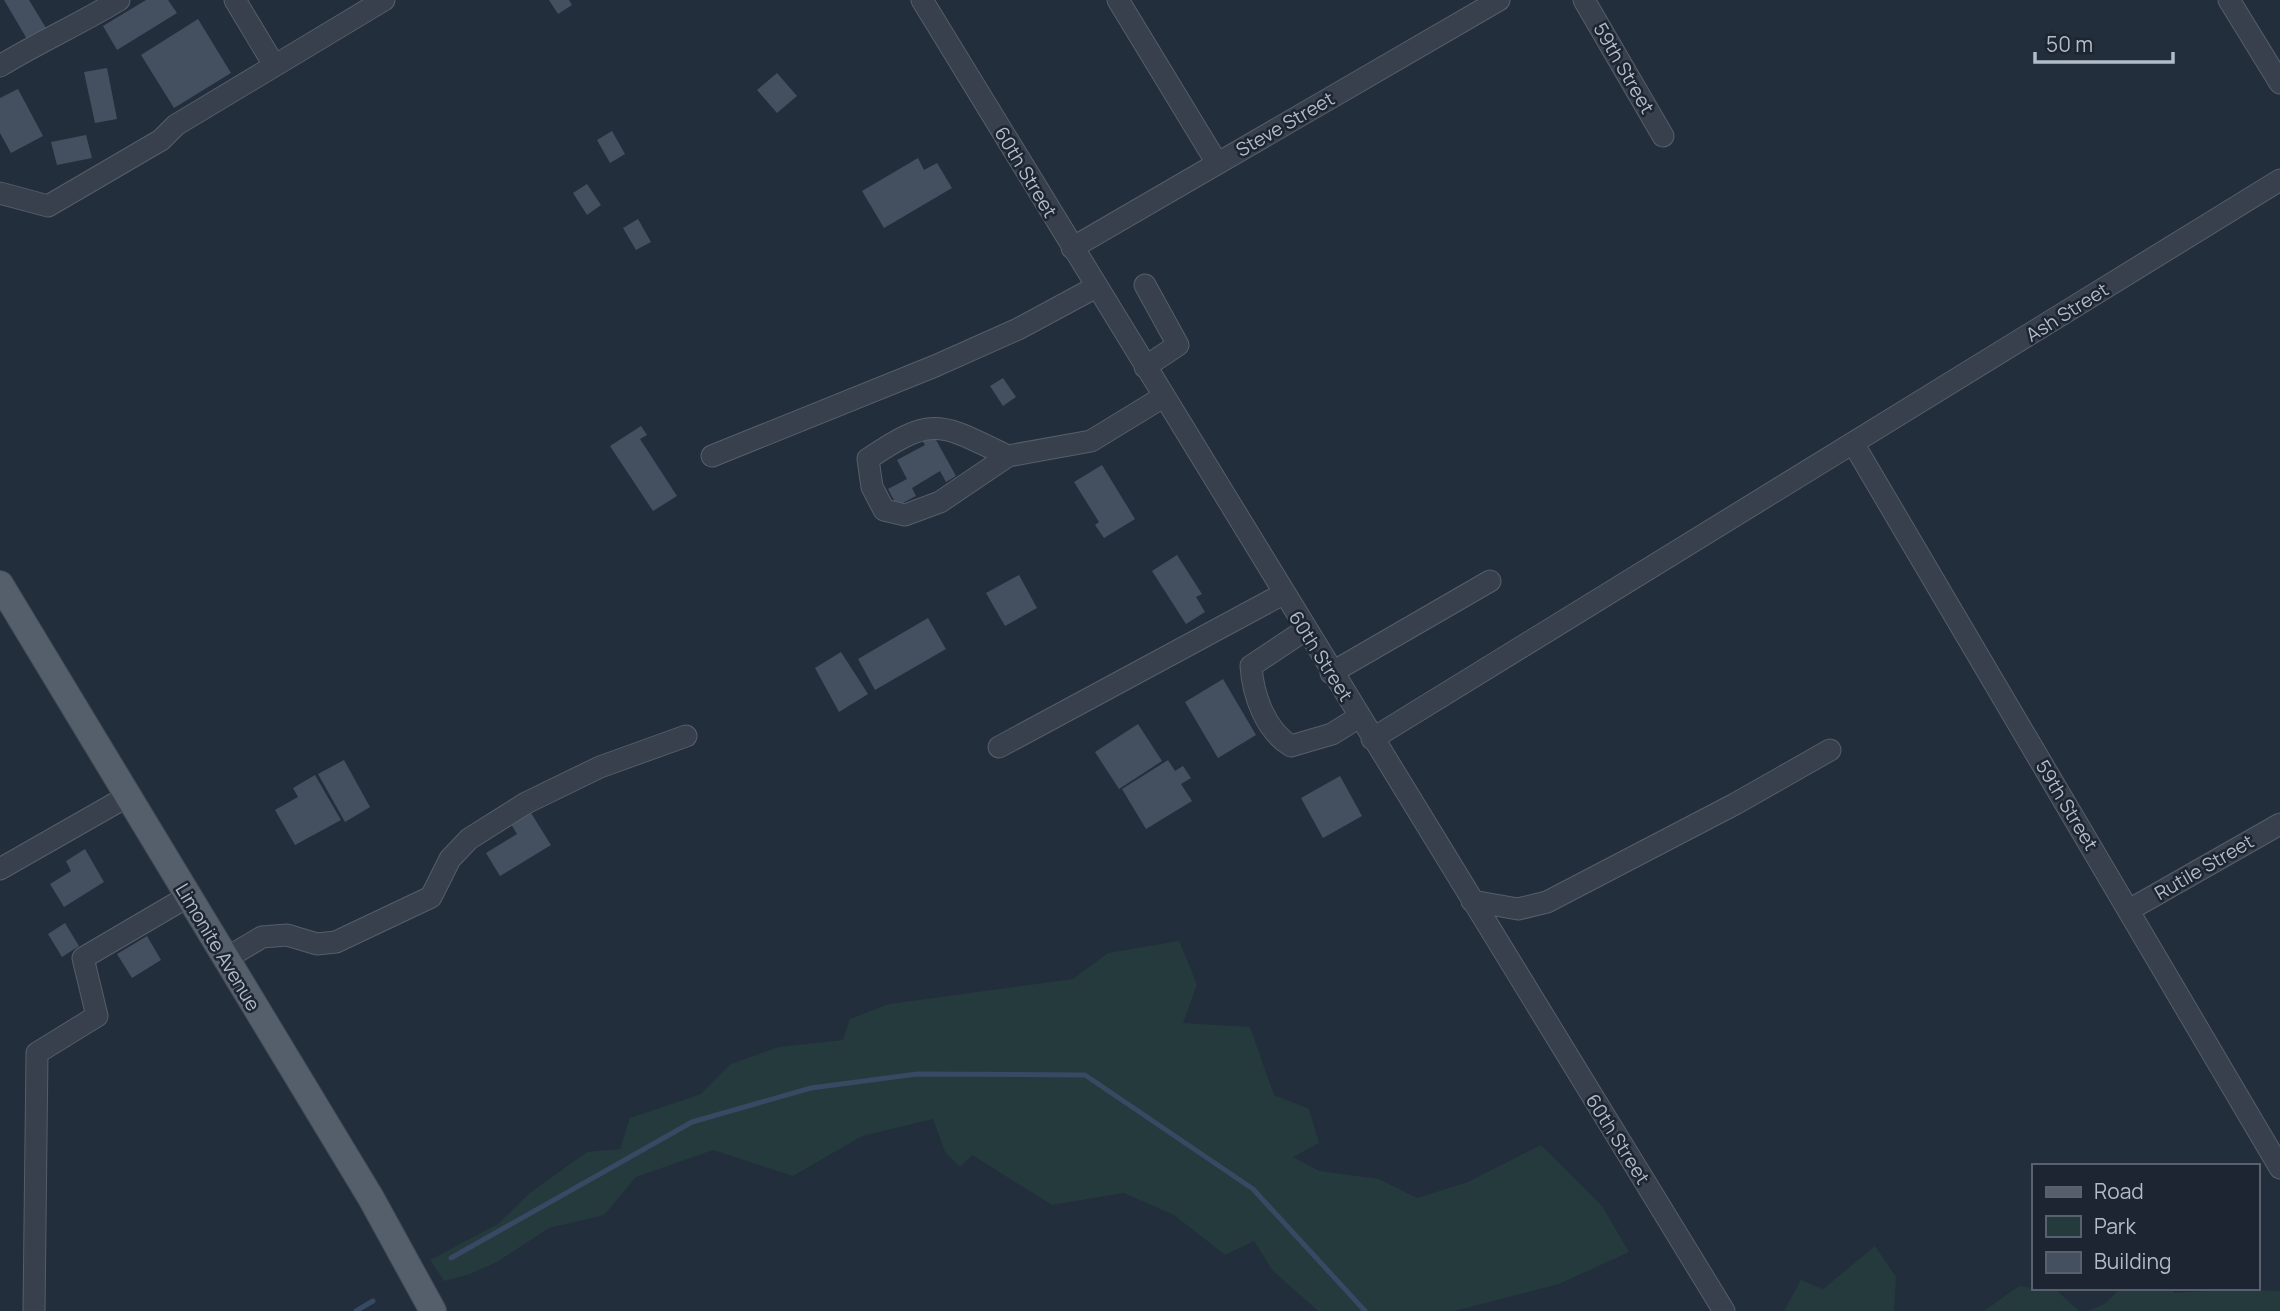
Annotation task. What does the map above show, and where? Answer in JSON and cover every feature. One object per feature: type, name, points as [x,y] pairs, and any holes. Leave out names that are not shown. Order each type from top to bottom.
[{"type":"main road","name":"Limonite Avenue","points":[[0,584],[371,1198],[433,1311]]},
{"type":"street","points":[[0,66],[43,40],[66,33],[119,0]]},
{"type":"street","points":[[235,0],[274,65]]},
{"type":"street","points":[[0,193],[48,206],[161,140],[176,125],[384,0]]},
{"type":"street","name":"60th Street","points":[[922,0],[1724,1311]]},
{"type":"street","points":[[1118,0],[1217,163]]},
{"type":"street","name":"Steve Street","points":[[1072,248],[1499,0]]},
{"type":"street","name":"59th Street","points":[[1584,0],[1663,136]]},
{"type":"street","points":[[2230,0],[2280,83]]},
{"type":"street","name":"Ash Street","points":[[1372,739],[2280,180]]},
{"type":"street","points":[[1144,366],[1178,345],[1145,285]]},
{"type":"street","points":[[712,456],[935,366],[1018,329],[1096,287]]},
{"type":"street","points":[[1008,456],[942,427],[924,428],[893,442],[868,459],[872,487],[884,510],[905,515],[940,502],[1008,456],[1091,441],[1163,397]]},
{"type":"street","name":"59th Street","points":[[1853,443],[2280,1168]]},
{"type":"street","points":[[1332,673],[1490,581]]},
{"type":"street","points":[[999,747],[1283,594]]},
{"type":"street","points":[[1305,630],[1251,666],[1253,690],[1277,737],[1292,746],[1332,734],[1359,717]]},
{"type":"street","points":[[225,959],[262,937],[287,935],[317,944],[336,942],[431,898],[450,859],[469,839],[526,803],[600,767],[686,736]]},
{"type":"street","points":[[1472,901],[1517,909],[1547,902],[1724,810],[1830,750]]},
{"type":"street","points":[[0,869],[128,796]]},
{"type":"street","name":"Rutile Street","points":[[2129,911],[2280,824]]},
{"type":"street","points":[[34,1311],[37,1053],[97,1016],[83,958],[187,897]]},
{"type":"green space","points":[[1179,941],[1197,984],[1183,1023],[1250,1027],[1274,1095],[1309,1109],[1319,1143],[1293,1157],[1319,1171],[1379,1179],[1417,1198],[1468,1182],[1541,1145],[1602,1206],[1629,1252],[1559,1284],[1454,1311],[1318,1311],[1273,1271],[1254,1241],[1225,1255],[1174,1215],[1124,1193],[1052,1205],[972,1155],[960,1167],[945,1152],[933,1119],[862,1136],[793,1176],[713,1150],[636,1177],[604,1215],[549,1228],[497,1262],[470,1274],[444,1281],[430,1260],[498,1224],[531,1192],[587,1152],[620,1149],[630,1118],[701,1094],[731,1064],[779,1047],[843,1040],[850,1019],[889,1004],[1073,979],[1108,953]]},
{"type":"green space","points":[[1875,1246],[1896,1277],[1894,1311],[1784,1311],[1801,1280],[1823,1289]]},
{"type":"green space","points":[[2019,1286],[2032,1288],[2032,1290],[2057,1291],[2079,1311],[1984,1311]]},
{"type":"green space","points":[[2118,1290],[2171,1290],[2175,1293],[2220,1290],[2280,1291],[2280,1311],[2088,1311],[2106,1303]]},
{"type":"building","points":[[4,0],[29,0],[46,28],[27,39]]},
{"type":"building","points":[[146,0],[168,0],[177,13],[117,50],[103,26]]},
{"type":"building","points":[[549,0],[569,0],[572,5],[558,14]]},
{"type":"building","points":[[198,19],[231,73],[174,108],[141,55]]},
{"type":"building","points":[[107,68],[117,119],[95,123],[84,72]]},
{"type":"building","points":[[777,73],[797,96],[777,113],[757,90]]},
{"type":"building","points":[[18,89],[43,136],[11,153],[0,133],[0,98]]},
{"type":"building","points":[[612,131],[625,154],[610,163],[597,140]]},
{"type":"building","points":[[86,135],[92,158],[57,165],[51,142]]},
{"type":"building","points":[[918,158],[924,170],[937,163],[952,188],[884,228],[862,191]]},
{"type":"building","points":[[587,184],[601,205],[587,215],[573,193]]},
{"type":"building","points":[[638,219],[651,242],[636,250],[623,228]]},
{"type":"building","points":[[1003,378],[1016,397],[1003,406],[990,386]]},
{"type":"building","points":[[641,426],[647,435],[640,439],[677,496],[653,511],[610,446]]},
{"type":"building","points":[[931,431],[956,476],[946,482],[940,471],[912,488],[916,496],[897,506],[888,489],[907,479],[897,460],[925,445],[920,437]]},
{"type":"building","points":[[1102,465],[1135,519],[1104,538],[1095,525],[1099,522],[1074,482]]},
{"type":"building","points":[[1177,555],[1202,594],[1196,597],[1205,612],[1186,624],[1152,571]]},
{"type":"building","points":[[1019,575],[1037,608],[1005,626],[986,593]]},
{"type":"building","points":[[928,618],[946,649],[875,690],[858,659]]},
{"type":"building","points":[[841,652],[868,694],[839,712],[815,668]]},
{"type":"building","points":[[1223,679],[1256,735],[1218,758],[1185,702]]},
{"type":"building","points":[[1138,724],[1162,761],[1119,789],[1095,752]]},
{"type":"building","points":[[344,760],[370,807],[345,822],[318,774]]},
{"type":"building","points":[[1168,760],[1175,771],[1183,766],[1191,778],[1181,784],[1192,801],[1146,829],[1122,789]]},
{"type":"building","points":[[315,775],[341,820],[295,845],[275,810],[298,797],[293,788]]},
{"type":"building","points":[[1340,776],[1362,816],[1323,838],[1301,798]]},
{"type":"building","points":[[531,813],[551,845],[500,876],[486,853],[517,834],[511,824]]},
{"type":"building","points":[[85,849],[104,882],[64,907],[50,884],[71,871],[66,861]]},
{"type":"building","points":[[65,923],[79,946],[62,957],[48,934]]},
{"type":"building","points":[[147,936],[161,960],[132,978],[117,954]]},
{"type":"waterway","points":[[451,1258],[692,1122],[811,1088],[917,1074],[1085,1075],[1253,1189],[1365,1311]]},
{"type":"waterway","points":[[356,1311],[373,1301]]}]
